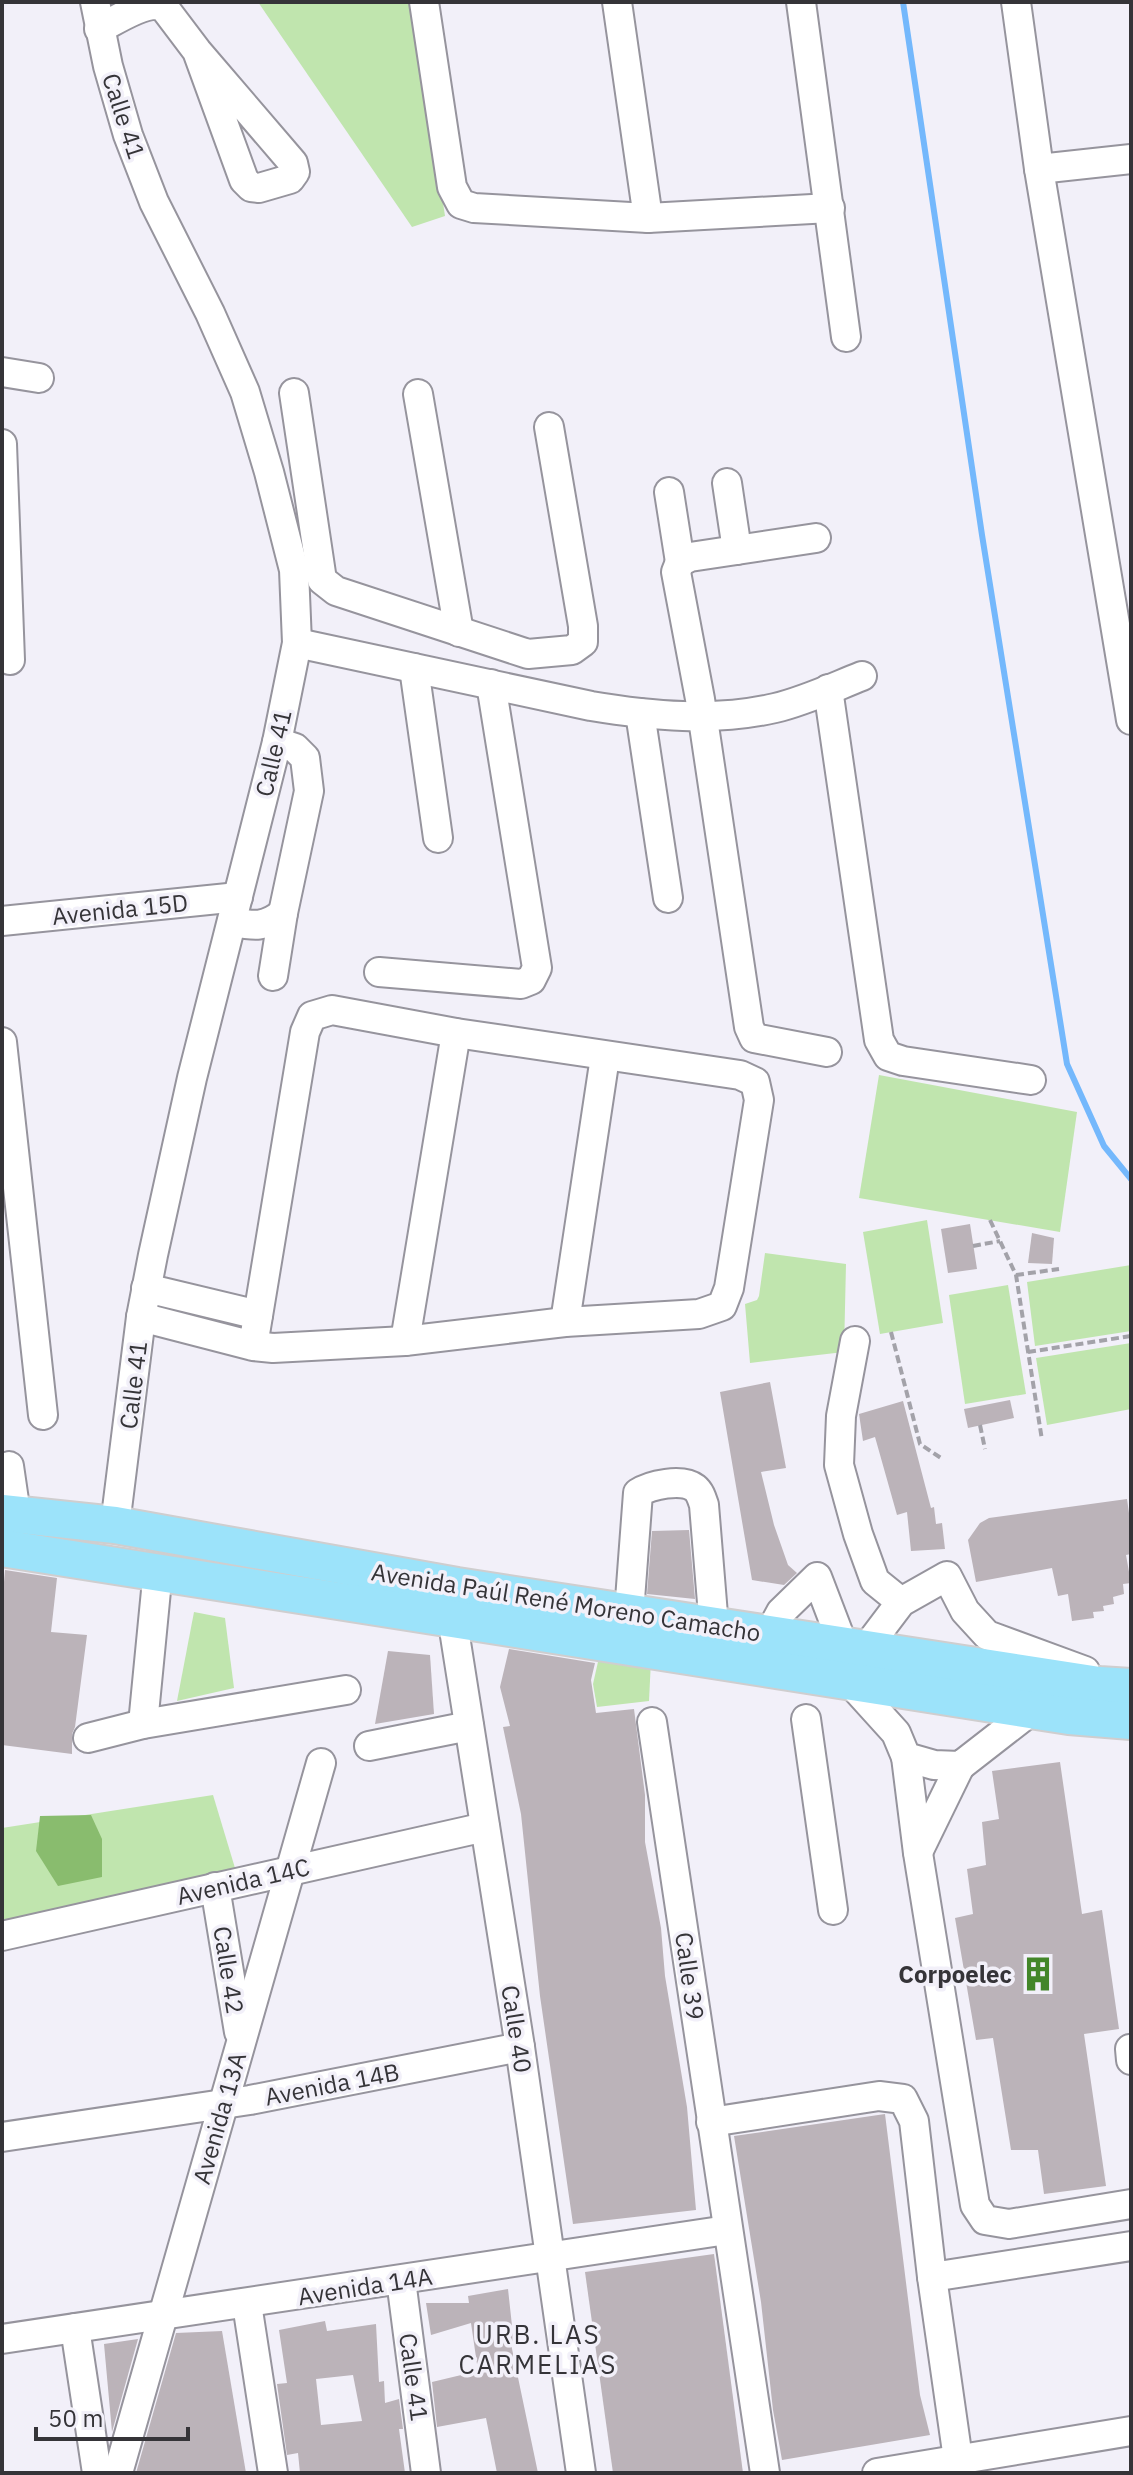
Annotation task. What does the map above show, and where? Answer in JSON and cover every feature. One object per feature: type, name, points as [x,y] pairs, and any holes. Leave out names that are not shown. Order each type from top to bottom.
[{"type":"main road","name":"Avenida Paúl René Moreno Camacho","points":[[9,1513],[115,1525],[455,1602],[629,1613],[769,1634],[1032,1710],[1131,1721]]},
{"type":"main road","name":"Avenida Paúl René Moreno Camacho","points":[[2,1548],[158,1570],[455,1602],[853,1658],[1131,1686]]},
{"type":"street","points":[[424,2],[452,187],[459,201],[474,208],[648,218],[830,208]]},
{"type":"street","points":[[617,2],[648,218]]},
{"type":"street","points":[[801,2],[846,337]]},
{"type":"street","points":[[1016,2],[1039,169],[1125,644],[1131,720]]},
{"type":"street","points":[[97,16],[156,3],[163,6],[197,51],[293,163],[295,172],[290,179],[259,188],[251,187],[244,180],[197,51]]},
{"type":"street","name":"Calle 41","points":[[97,16],[128,135],[154,202],[210,313],[245,392],[294,570],[297,643],[277,742],[192,1078],[146,1288],[115,1525]]},
{"type":"street","points":[[1039,169],[1131,159]]},
{"type":"street","points":[[2,372],[39,378]]},
{"type":"street","points":[[294,393],[322,580],[336,591],[528,654],[572,650],[583,642],[583,626],[549,427]]},
{"type":"street","points":[[418,394],[459,632]]},
{"type":"street","points":[[2,444],[10,660]]},
{"type":"street","points":[[727,483],[737,550]]},
{"type":"street","points":[[669,492],[680,562],[676,572],[702,716],[749,1027],[754,1038],[827,1052]]},
{"type":"street","points":[[680,562],[690,557],[816,538]]},
{"type":"street","points":[[297,643],[591,706],[640,713],[702,716],[778,708],[862,676]]},
{"type":"street","points":[[524,690],[528,654]]},
{"type":"street","points":[[414,668],[438,838]]},
{"type":"street","points":[[379,972],[521,984],[531,980],[537,968],[491,684]]},
{"type":"street","points":[[828,689],[879,1040],[888,1056],[903,1061],[1031,1080]]},
{"type":"street","points":[[640,713],[668,898]]},
{"type":"street","points":[[273,976],[309,791],[305,758],[295,748],[277,742]]},
{"type":"street","name":"Avenida 15D","points":[[2,921],[235,910],[255,927],[270,924],[283,913]]},
{"type":"street","points":[[141,1317],[253,1346],[273,1348],[405,1341],[565,1322],[699,1314],[722,1306],[729,1288],[759,1100],[755,1082],[740,1075],[605,1057],[332,1010],[312,1016],[305,1032],[253,1346]]},
{"type":"street","points":[[405,1341],[456,1033]]},
{"type":"street","points":[[2,1042],[43,1415]]},
{"type":"street","points":[[565,1322],[605,1057]]},
{"type":"street","points":[[146,1288],[258,1315]]},
{"type":"street","points":[[855,1341],[841,1416],[839,1465],[875,1581],[901,1602]]},
{"type":"street","points":[[9,1466],[9,1513]]},
{"type":"street","points":[[629,1613],[638,1493],[648,1487],[688,1484],[699,1490],[704,1505],[714,1627]]},
{"type":"street","points":[[143,1724],[158,1570]]},
{"type":"street","points":[[853,1658],[901,1602],[947,1576],[965,1611],[987,1635],[1131,1686]]},
{"type":"street","points":[[769,1634],[781,1612],[817,1577],[853,1658],[896,1733],[906,1757],[918,1853],[975,2205],[985,2220],[1009,2224],[1131,2204]]},
{"type":"street","name":"Calle 40","points":[[455,1602],[469,1726],[520,2047],[581,2473]]},
{"type":"street","points":[[88,1738],[143,1724],[346,1690]]},
{"type":"street","points":[[918,1853],[960,1766],[1032,1710]]},
{"type":"street","points":[[806,1719],[833,1910]]},
{"type":"street","name":"Calle 39","points":[[652,1722],[765,2473]]},
{"type":"street","points":[[369,1746],[469,1726]]},
{"type":"street","points":[[906,1757],[934,1765],[960,1766]]},
{"type":"street","name":"Avenida 13A","points":[[118,2473],[321,1763]]},
{"type":"street","name":"Avenida 14C","points":[[2,1936],[485,1827]]},
{"type":"street","name":"Calle 42","points":[[215,1887],[250,2100]]},
{"type":"street","name":"Avenida 14B","points":[[2,2137],[250,2100],[520,2047]]},
{"type":"street","points":[[711,2122],[879,2096],[903,2099],[914,2121],[958,2459]]},
{"type":"street","name":"Avenida 14A","points":[[2,2339],[727,2230]]},
{"type":"street","points":[[932,2277],[1131,2246]]},
{"type":"street","name":"Calle 41","points":[[401,2280],[426,2473]]},
{"type":"street","points":[[247,2304],[273,2473]]},
{"type":"street","points":[[75,2328],[97,2473]]},
{"type":"street","points":[[877,2473],[1131,2431]]},
{"type":"path","points":[[990,1220],[1016,1275],[1042,1440]]},
{"type":"path","points":[[973,1246],[1000,1241]]},
{"type":"path","points":[[1016,1275],[1059,1269]]},
{"type":"path","points":[[891,1332],[920,1444],[941,1458]]},
{"type":"path","points":[[1028,1352],[1131,1336]]},
{"type":"path","points":[[980,1425],[985,1449]]},
{"type":"green space","points":[[258,2],[413,2],[445,216],[412,227]]},
{"type":"green space","points":[[879,1075],[1077,1112],[1060,1232],[859,1198]]},
{"type":"green space","points":[[927,1220],[943,1323],[880,1334],[863,1232]]},
{"type":"green space","points":[[765,1253],[846,1264],[844,1352],[750,1363],[745,1304],[757,1300],[759,1296]]},
{"type":"green space","points":[[1131,1265],[1131,1331],[1035,1346],[1027,1282]]},
{"type":"green space","points":[[1008,1285],[1026,1394],[965,1404],[949,1295]]},
{"type":"green space","points":[[1131,1343],[1131,1409],[1047,1425],[1036,1358]]},
{"type":"green space","points":[[194,1612],[225,1618],[234,1688],[177,1701]]},
{"type":"green space","points":[[600,1653],[651,1660],[649,1701],[597,1707],[593,1684]]},
{"type":"green space","points":[[213,1795],[235,1868],[2,1921],[2,1828]]},
{"type":"green space","points":[[91,1815],[102,1839],[102,1877],[58,1886],[36,1851],[40,1816]]},
{"type":"building","points":[[970,1224],[977,1269],[948,1273],[941,1229]]},
{"type":"building","points":[[1032,1233],[1054,1238],[1052,1264],[1028,1263]]},
{"type":"building","points":[[770,1382],[786,1468],[761,1472],[788,1565],[797,1573],[784,1585],[752,1580],[720,1392]]},
{"type":"building","points":[[1010,1400],[1014,1418],[968,1428],[964,1409]]},
{"type":"building","points":[[903,1401],[931,1508],[934,1507],[936,1524],[942,1523],[945,1549],[911,1551],[907,1512],[897,1515],[875,1437],[863,1441],[859,1414]]},
{"type":"building","points":[[1127,1499],[1131,1554],[1126,1555],[1131,1583],[1123,1584],[1124,1594],[1113,1597],[1114,1604],[1103,1606],[1104,1611],[1093,1612],[1094,1618],[1072,1621],[1068,1594],[1058,1596],[1052,1568],[976,1582],[968,1540],[980,1523],[989,1518]]},
{"type":"building","points":[[689,1530],[695,1599],[647,1594],[652,1531]]},
{"type":"building","points":[[5,1570],[57,1578],[51,1632],[87,1635],[72,1734],[72,1754],[2,1745]]},
{"type":"building","points":[[509,1649],[595,1663],[591,1680],[596,1713],[634,1709],[645,1795],[645,1842],[687,2107],[696,2210],[573,2224],[540,1996],[521,1814],[503,1727],[510,1726],[500,1687]]},
{"type":"building","points":[[388,1651],[430,1655],[434,1714],[375,1724]]},
{"type":"building","name":"Corpoelec","points":[[1060,1762],[1082,1914],[1102,1910],[1119,2029],[1084,2034],[1106,2186],[1044,2194],[1038,2150],[1011,2150],[993,2038],[976,2040],[955,1918],[973,1914],[967,1869],[986,1865],[982,1822],[999,1819],[992,1771]]},
{"type":"building","points":[[885,2114],[920,2395],[930,2435],[782,2460],[734,2136]]},
{"type":"building","points":[[714,2254],[743,2473],[613,2473],[585,2272]]},
{"type":"building","points":[[508,2289],[514,2344],[511,2344],[538,2473],[497,2473],[486,2418],[437,2427],[432,2382],[478,2371],[471,2323],[431,2335],[426,2303],[469,2303],[468,2296]]},
{"type":"building","points":[[325,2321],[327,2331],[376,2324],[379,2382],[384,2381],[385,2403],[399,2399],[403,2429],[399,2429],[405,2473],[300,2473],[298,2453],[287,2455],[277,2384],[287,2383],[279,2330]],"holes":[[[353,2375],[362,2421],[321,2425],[316,2379]]]},
{"type":"building","points":[[222,2331],[246,2473],[136,2473],[176,2333]]},
{"type":"building","points":[[138,2339],[112,2432],[104,2344]]},
{"type":"waterway","points":[[903,2],[982,535],[1067,1064],[1104,1146],[1131,1179]]},
{"type":"place","name":"Corpoelec","points":[[1038,1974]]},
{"type":"district","name":"URB. LAS CARMELIAS","points":[[538,2349]]}]
